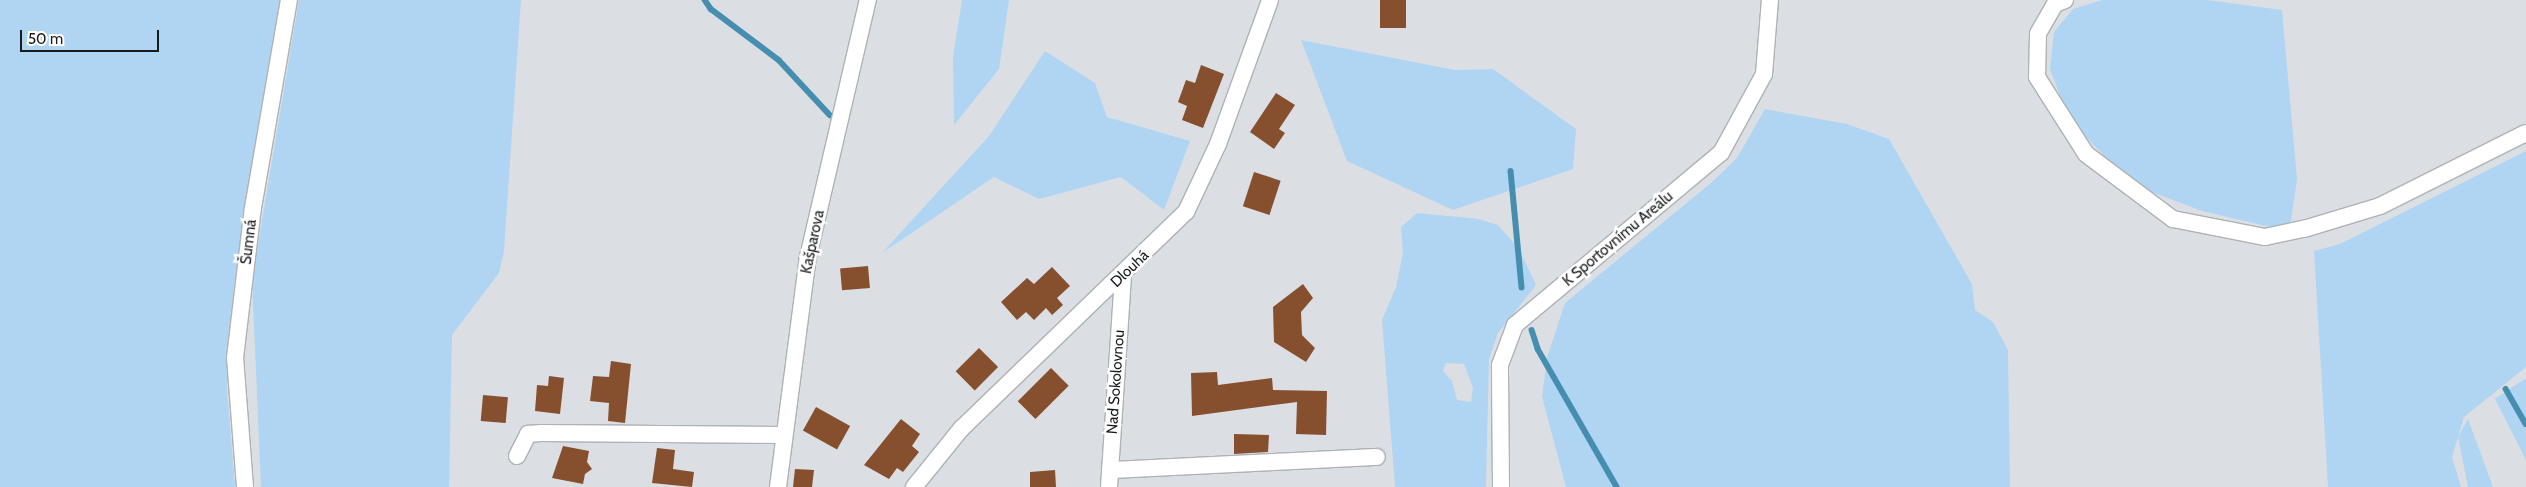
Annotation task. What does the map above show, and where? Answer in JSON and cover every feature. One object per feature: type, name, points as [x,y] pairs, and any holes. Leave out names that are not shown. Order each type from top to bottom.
[{"type":"street","name":"Šumná","points":[[245,487],[235,358],[253,208],[289,0]]},
{"type":"street","name":"Kašparova","points":[[778,487],[782,435],[808,257],[868,0]]},
{"type":"street","name":"Dlouhá","points":[[914,487],[961,429],[1123,276],[1186,212],[1218,144],[1270,0]]},
{"type":"street","name":"K Sportovnímu Areálu","points":[[1501,487],[1500,365],[1515,326],[1721,152],[1764,74],[1770,0]]},
{"type":"street","points":[[2065,0],[2055,4],[2038,34],[2037,77],[2086,154],[2173,219],[2265,237],[2304,229],[2380,206],[2526,133]]},
{"type":"street","name":"Nad Sokolovnou","points":[[1109,487],[1123,276]]},
{"type":"street","points":[[517,456],[528,434],[541,432],[782,435]]},
{"type":"street","points":[[1110,470],[1377,457]]},
{"type":"shaded area","points":[[0,0],[281,0],[234,286],[227,390],[235,487],[0,487]]},
{"type":"shaded area","points":[[299,0],[521,0],[504,251],[499,273],[452,335],[449,487],[261,487],[252,280]]},
{"type":"shaded area","points":[[962,0],[1009,0],[999,69],[954,125],[953,57]]},
{"type":"shaded area","points":[[2102,0],[2208,0],[2282,10],[2297,179],[2291,221],[2283,230],[2202,211],[2152,192],[2109,161],[2069,119],[2050,69],[2054,32],[2073,9]]},
{"type":"shaded area","points":[[1301,40],[1455,70],[1493,69],[1576,129],[1573,169],[1453,210],[1347,161]]},
{"type":"shaded area","points":[[1045,51],[1095,83],[1107,117],[1190,141],[1164,210],[1121,177],[1039,199],[994,177],[882,253],[989,136]]},
{"type":"shaded area","points":[[1765,109],[1847,124],[1889,139],[1972,284],[1975,310],[1993,322],[2008,350],[2010,487],[1566,487],[1542,397],[1547,358],[1565,303],[1712,182],[1737,158]]},
{"type":"shaded area","points":[[2526,151],[2526,367],[2464,417],[2452,457],[2461,487],[2328,487],[2314,251],[2340,244]]},
{"type":"shaded area","points":[[1417,213],[1479,219],[1498,225],[1519,249],[1536,285],[1498,333],[1489,359],[1486,487],[1395,487],[1382,320],[1396,287],[1403,253],[1401,227]],"holes":[[[1446,363],[1464,364],[1473,388],[1471,402],[1457,400],[1452,381],[1443,371]]]},
{"type":"shaded area","points":[[2526,378],[2526,460],[2495,399]]},
{"type":"shaded area","points":[[2468,419],[2493,487],[2468,487],[2458,437]]},
{"type":"building","points":[[1380,0],[1406,0],[1406,28],[1380,28]]},
{"type":"building","points":[[1201,65],[1224,74],[1203,128],[1182,120],[1187,106],[1178,102],[1186,80],[1195,83]]},
{"type":"building","points":[[1276,93],[1295,105],[1279,129],[1285,133],[1274,149],[1250,132]]},
{"type":"building","points":[[1254,172],[1281,181],[1270,215],[1243,206]]},
{"type":"building","points":[[868,266],[870,288],[842,290],[840,268]]},
{"type":"building","points":[[1052,267],[1070,286],[1057,298],[1063,305],[1052,315],[1046,308],[1034,320],[1026,312],[1017,320],[1001,302],[1027,278],[1034,284]]},
{"type":"building","points":[[1303,284],[1313,298],[1301,312],[1302,335],[1315,348],[1306,362],[1274,342],[1273,307]]},
{"type":"building","points":[[979,348],[998,367],[975,390],[956,371]]},
{"type":"building","points":[[611,361],[631,364],[625,423],[608,421],[609,403],[590,401],[593,376],[609,377]]},
{"type":"building","points":[[1051,368],[1069,386],[1035,419],[1018,401]]},
{"type":"building","points":[[1217,372],[1218,385],[1272,378],[1273,390],[1327,391],[1326,435],[1296,434],[1297,402],[1192,416],[1191,373]]},
{"type":"building","points":[[549,376],[564,378],[560,414],[535,411],[537,385],[548,386]]},
{"type":"building","points":[[483,395],[508,397],[506,423],[481,421]]},
{"type":"building","points":[[816,407],[850,426],[837,450],[803,431]]},
{"type":"building","points":[[901,419],[920,434],[912,446],[919,452],[903,472],[897,468],[889,479],[864,465]]},
{"type":"building","points":[[1234,434],[1269,435],[1268,452],[1234,454]]},
{"type":"building","points":[[563,446],[589,451],[587,462],[592,469],[585,474],[583,484],[552,478]]},
{"type":"building","points":[[657,448],[675,450],[673,469],[694,472],[692,487],[652,483]]},
{"type":"building","points":[[795,469],[814,470],[812,487],[793,487]]},
{"type":"building","points":[[1055,470],[1056,487],[1030,487],[1030,472]]},
{"type":"waterway","points":[[705,0],[711,9],[779,60],[830,115]]},
{"type":"waterway","points":[[1511,171],[1522,287]]},
{"type":"waterway","points":[[1532,330],[1538,349],[1617,487]]},
{"type":"waterway","points":[[2506,389],[2526,424]]}]
